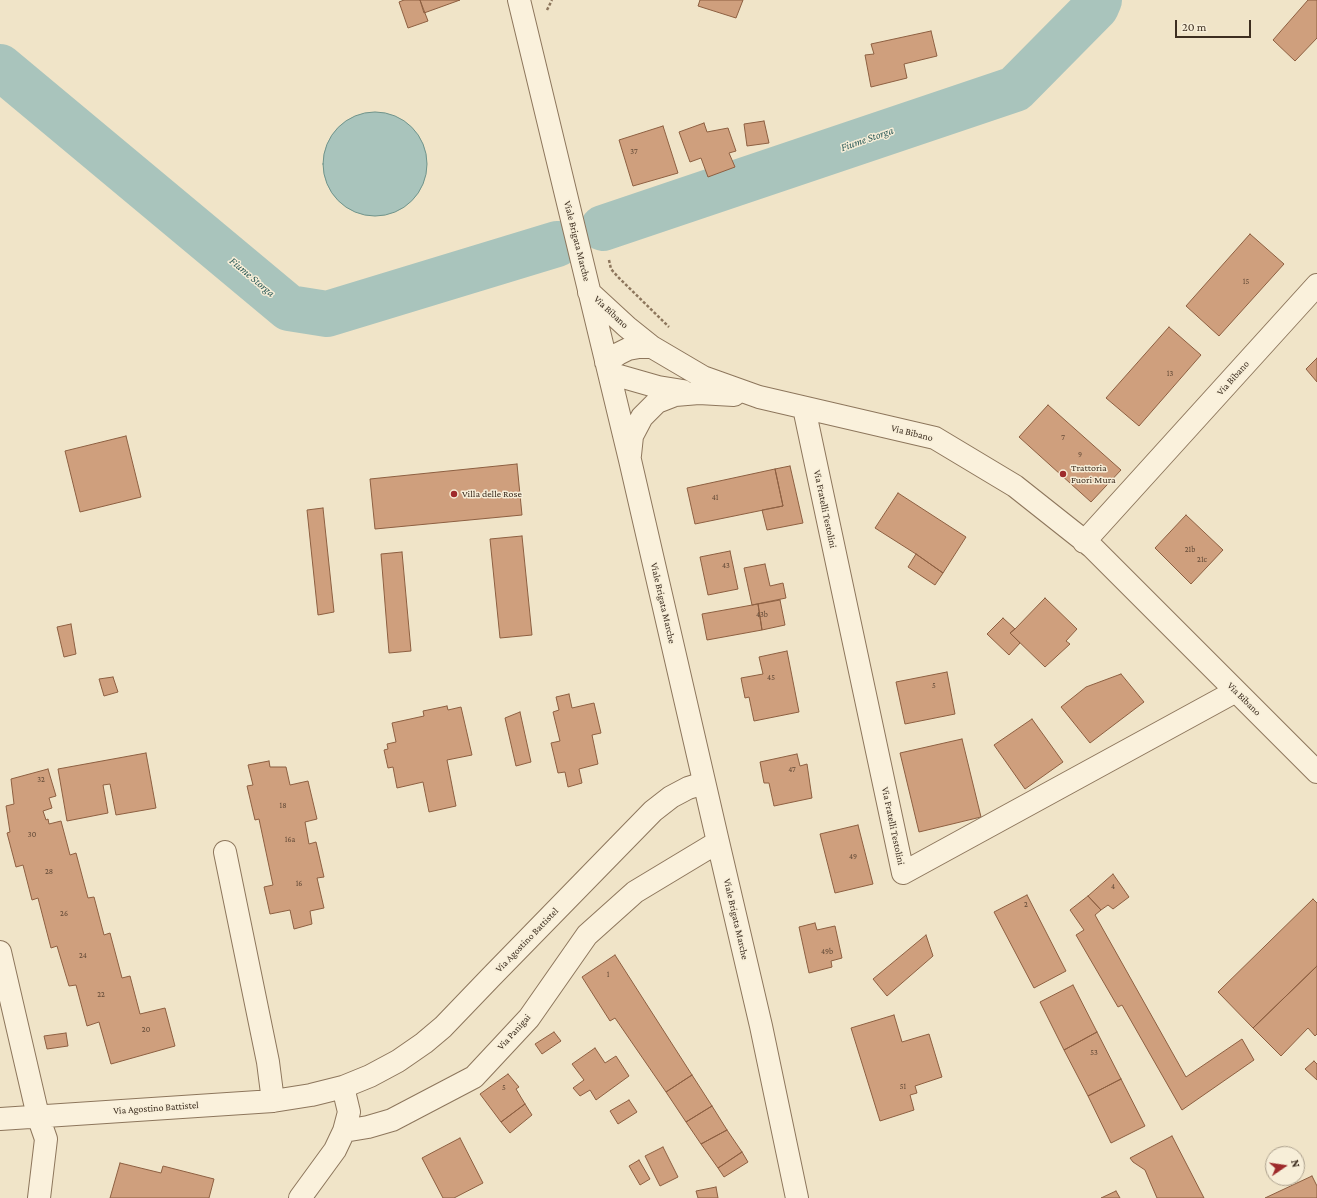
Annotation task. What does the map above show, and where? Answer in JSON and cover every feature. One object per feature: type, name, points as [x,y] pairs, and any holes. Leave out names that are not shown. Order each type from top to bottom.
[{"type":"street","name":"Viale Brigata Marche","points":[[523,4],[762,1026],[797,1198]]},
{"type":"street","name":"Via Bibano","points":[[1084,542],[1317,285]]},
{"type":"street","name":"Via Bibano","points":[[590,292],[627,327],[652,347],[703,377],[759,397],[935,438],[1015,486],[1092,547],[1317,772]]},
{"type":"street","points":[[652,347],[628,349],[618,354],[608,367],[631,380],[658,387],[699,393]]},
{"type":"street","name":"Via Bibano","points":[[630,460],[632,436],[642,417],[657,402],[675,395],[699,393],[759,397]]},
{"type":"street","name":"Via Fratelli Testolini","points":[[804,408],[903,873],[1236,691]]},
{"type":"street","name":"Via Agostino Battistel","points":[[0,1119],[273,1101],[311,1095],[343,1087],[370,1076],[398,1061],[424,1043],[443,1027],[653,811],[688,788],[704,783]]},
{"type":"street","name":"Via Panigai","points":[[344,1131],[368,1127],[392,1120],[474,1077],[528,1018],[587,936],[635,892],[718,842]]},
{"type":"street","points":[[225,852],[268,1062],[273,1101]]},
{"type":"street","points":[[0,952],[38,1116],[46,1139],[39,1198]]},
{"type":"street","points":[[300,1198],[334,1150],[344,1131],[349,1112],[343,1087]]},
{"type":"path","points":[[546,17],[547,10],[552,0]]},
{"type":"path","points":[[607,257],[611,269],[619,278],[674,332]]},
{"type":"water","points":[[375,112],[395,116],[404,121],[418,135],[423,144],[427,164],[423,184],[418,193],[404,207],[395,212],[375,216],[355,212],[346,207],[332,193],[327,184],[323,164],[327,144],[332,135],[346,121],[355,116]]},
{"type":"building","points":[[404,0],[420,0],[428,21],[408,28],[399,2]]},
{"type":"building","points":[[420,0],[460,0],[424,13]]},
{"type":"building","points":[[700,0],[743,0],[736,18],[698,6]]},
{"type":"building","points":[[1308,0],[1317,0],[1317,38],[1295,61],[1273,40]]},
{"type":"building","points":[[931,31],[937,56],[904,64],[907,78],[871,87],[865,55],[874,54],[871,44]]},
{"type":"building","points":[[764,121],[769,143],[747,146],[744,124]]},
{"type":"building","points":[[704,123],[707,132],[728,128],[736,151],[729,153],[735,167],[708,177],[701,158],[690,162],[679,132]]},
{"type":"building","points":[[663,126],[678,173],[633,186],[619,140]]},
{"type":"building","points":[[1250,234],[1284,264],[1219,336],[1186,306]]},
{"type":"building","points":[[1169,327],[1201,355],[1139,426],[1106,398]]},
{"type":"building","points":[[1317,358],[1317,382],[1306,369]]},
{"type":"building","points":[[1048,405],[1121,470],[1091,502],[1019,437]]},
{"type":"building","points":[[126,436],[141,497],[80,512],[65,451]]},
{"type":"building","points":[[517,464],[522,515],[375,529],[370,479]]},
{"type":"building","points":[[790,466],[803,523],[767,530],[762,510],[783,506],[775,469]]},
{"type":"building","points":[[775,469],[783,506],[695,524],[687,488]]},
{"type":"building","points":[[898,493],[966,537],[943,573],[875,528]]},
{"type":"building","points":[[323,508],[334,612],[318,615],[307,510]]},
{"type":"building","points":[[1186,515],[1223,550],[1191,584],[1155,548]]},
{"type":"building","points":[[522,536],[532,635],[500,638],[490,539]]},
{"type":"building","points":[[730,551],[738,589],[708,595],[700,557]]},
{"type":"building","points":[[402,552],[411,651],[389,653],[381,554]]},
{"type":"building","points":[[916,554],[943,573],[935,585],[908,567]]},
{"type":"building","points":[[765,564],[770,586],[783,583],[786,598],[752,605],[744,568]]},
{"type":"building","points":[[1045,598],[1077,629],[1066,641],[1070,644],[1045,667],[1010,633]]},
{"type":"building","points":[[780,600],[785,625],[762,630],[758,604]]},
{"type":"building","points":[[758,604],[762,630],[707,640],[702,614]]},
{"type":"building","points":[[1003,618],[1015,629],[1010,633],[1020,643],[1009,655],[987,634]]},
{"type":"building","points":[[71,624],[76,654],[64,657],[57,627]]},
{"type":"building","points":[[787,651],[799,712],[754,721],[749,697],[745,698],[741,678],[763,674],[759,657]]},
{"type":"building","points":[[947,672],[955,714],[905,724],[896,682]]},
{"type":"building","points":[[1121,674],[1144,702],[1090,743],[1061,707],[1086,687]]},
{"type":"building","points":[[113,677],[118,692],[104,696],[99,679]]},
{"type":"building","points":[[569,694],[572,708],[594,703],[601,733],[592,735],[598,764],[579,769],[582,783],[568,787],[565,772],[558,773],[551,743],[560,741],[553,712],[559,710],[556,697]]},
{"type":"building","points":[[447,706],[448,710],[461,707],[472,755],[447,760],[456,806],[429,812],[423,782],[397,788],[393,767],[388,768],[384,750],[388,749],[387,744],[396,742],[392,723],[424,716],[423,711]]},
{"type":"building","points":[[520,712],[531,762],[516,766],[505,718]]},
{"type":"building","points":[[1032,719],[1063,762],[1025,789],[994,745]]},
{"type":"building","points":[[962,739],[981,817],[919,832],[900,753]]},
{"type":"building","points":[[146,753],[156,808],[116,815],[110,784],[103,785],[108,813],[67,821],[58,769]]},
{"type":"building","points":[[797,754],[800,766],[807,764],[812,798],[774,806],[769,783],[764,783],[760,762]]},
{"type":"building","points":[[269,761],[270,767],[286,767],[290,785],[308,781],[317,819],[305,822],[309,844],[316,842],[324,877],[317,878],[324,908],[310,911],[312,924],[294,929],[290,910],[270,914],[264,887],[273,885],[259,819],[255,820],[247,786],[253,785],[248,765]]},
{"type":"building","points":[[48,769],[56,796],[49,798],[52,808],[43,811],[46,820],[48,819],[49,824],[61,821],[70,855],[76,853],[88,898],[94,897],[104,935],[110,933],[122,978],[130,976],[140,1014],[165,1008],[175,1046],[111,1064],[99,1022],[87,1026],[76,985],[69,986],[57,946],[51,948],[38,898],[32,900],[23,865],[16,867],[7,833],[10,832],[6,806],[14,804],[11,779]]},
{"type":"building","points":[[858,825],[873,884],[835,893],[820,834]]},
{"type":"building","points":[[1113,874],[1129,897],[1113,909],[1108,905],[1101,910],[1088,896]]},
{"type":"building","points":[[1027,895],[1066,971],[1034,988],[994,912]]},
{"type":"building","points":[[1088,896],[1101,910],[1095,915],[1186,1077],[1242,1039],[1254,1060],[1182,1110],[1122,1005],[1118,1007],[1076,935],[1084,930],[1070,910]]},
{"type":"building","points":[[1313,899],[1317,903],[1317,966],[1253,1028],[1218,992]]},
{"type":"building","points":[[815,923],[817,930],[835,926],[842,958],[831,961],[832,967],[809,973],[799,927]]},
{"type":"building","points":[[926,935],[933,956],[887,996],[873,979]]},
{"type":"building","points":[[615,955],[692,1075],[666,1092],[615,1018],[610,1021],[582,977]]},
{"type":"building","points":[[1317,966],[1317,1034],[1315,1036],[1308,1028],[1281,1056],[1253,1028]]},
{"type":"building","points":[[1073,985],[1097,1032],[1064,1050],[1040,1002]]},
{"type":"building","points":[[894,1015],[902,1042],[929,1034],[942,1077],[915,1086],[917,1093],[910,1095],[914,1110],[880,1121],[851,1028]]},
{"type":"building","points":[[554,1032],[561,1041],[542,1054],[535,1044]]},
{"type":"building","points":[[1097,1032],[1121,1079],[1088,1096],[1064,1050]]},
{"type":"building","points":[[66,1033],[68,1046],[47,1049],[44,1036]]},
{"type":"building","points":[[595,1048],[605,1063],[616,1056],[629,1076],[596,1100],[590,1090],[580,1096],[573,1088],[584,1080],[572,1064]]},
{"type":"building","points":[[1314,1061],[1317,1064],[1317,1080],[1305,1069]]},
{"type":"building","points":[[508,1074],[519,1087],[516,1089],[525,1104],[501,1122],[480,1094]]},
{"type":"building","points":[[692,1075],[712,1106],[686,1122],[666,1092]]},
{"type":"building","points":[[1121,1079],[1145,1126],[1111,1143],[1088,1096]]},
{"type":"building","points":[[629,1100],[637,1112],[618,1124],[610,1111]]},
{"type":"building","points":[[525,1104],[532,1115],[510,1133],[501,1122]]},
{"type":"building","points":[[712,1106],[727,1130],[701,1144],[686,1122]]},
{"type":"building","points":[[727,1130],[742,1152],[718,1168],[701,1144]]},
{"type":"building","points":[[1172,1136],[1204,1198],[1157,1198],[1145,1170],[1133,1162],[1130,1158]]},
{"type":"building","points":[[460,1138],[483,1183],[454,1198],[443,1198],[422,1158]]},
{"type":"building","points":[[663,1147],[678,1177],[660,1186],[645,1156]]},
{"type":"building","points":[[742,1152],[748,1162],[724,1177],[718,1168]]},
{"type":"building","points":[[639,1160],[650,1179],[640,1185],[629,1166]]},
{"type":"building","points":[[120,1163],[161,1173],[163,1166],[214,1179],[209,1198],[110,1198]]},
{"type":"building","points":[[1312,1176],[1317,1186],[1317,1198],[1265,1198],[1291,1186],[1305,1186],[1305,1179]]},
{"type":"building","points":[[716,1187],[718,1198],[698,1198],[696,1191]]},
{"type":"building","points":[[1116,1191],[1120,1198],[1101,1198]]},
{"type":"waterway","name":"Fiume Storga","points":[[603,228],[1015,89],[1096,7],[1099,0]]},
{"type":"waterway","name":"Fiume Storga","points":[[0,67],[289,308],[327,314],[557,244]]},
{"type":"place","name":"Trattoria Fuori Mura","points":[[1063,474]]},
{"type":"place","name":"Villa delle Rose","points":[[454,494]]}]
